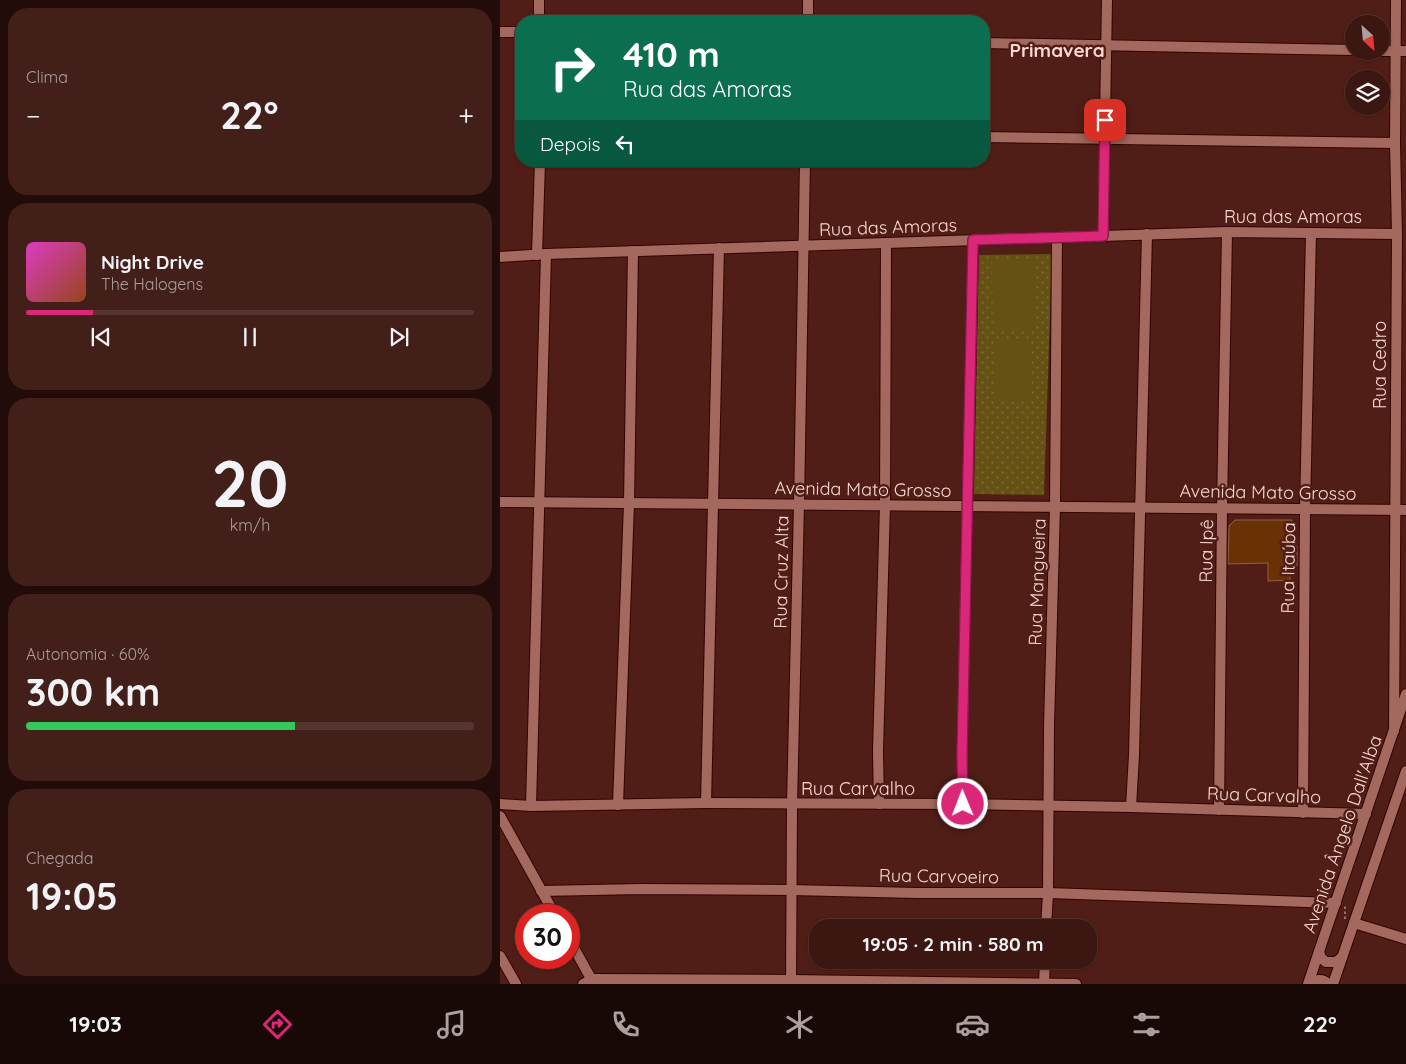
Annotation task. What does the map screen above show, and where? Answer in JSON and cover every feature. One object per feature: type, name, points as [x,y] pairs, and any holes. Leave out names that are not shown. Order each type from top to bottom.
[{"type":"street","points":[[539,0],[539,15]]},
{"type":"street","points":[[808,0],[808,15]]},
{"type":"street","points":[[1103,236],[1107,0]]},
{"type":"street","name":"Rua Cedro","points":[[1394,731],[1397,234],[1395,143],[1396,0]]},
{"type":"street","points":[[500,32],[515,32]]},
{"type":"street","points":[[990,43],[1345,50]]},
{"type":"street","points":[[1390,51],[1406,51]]},
{"type":"street","points":[[990,137],[1395,143]]},
{"type":"street","points":[[531,806],[539,502],[542,254],[540,167]]},
{"type":"street","name":"Rua Cruz Alta","points":[[791,982],[792,804],[805,167]]},
{"type":"street","name":"Rua das Amoras","points":[[500,257],[542,254],[1147,234],[1227,232],[1397,234]]},
{"type":"street","name":"Rua Ipê","points":[[1220,810],[1222,508],[1227,232]]},
{"type":"street","name":"Rua Itaúba","points":[[1303,813],[1305,509],[1311,233]]},
{"type":"street","points":[[1131,808],[1141,508],[1147,234]]},
{"type":"street","name":"Rua Mangueira","points":[[1047,919],[1055,507],[1057,237]]},
{"type":"street","points":[[963,804],[962,755],[973,240]]},
{"type":"street","points":[[879,804],[878,751],[885,505],[886,243]]},
{"type":"street","points":[[706,803],[719,248]]},
{"type":"street","points":[[618,805],[629,503],[633,251]]},
{"type":"street","name":"Avenida Mato Grosso","points":[[500,502],[1406,510]]},
{"type":"street","name":"Avenida Ângelo Dall'Alba","points":[[1308,984],[1406,694]]},
{"type":"street","points":[[1333,984],[1403,791],[1406,771]]},
{"type":"street","name":"Rua Carvalho","points":[[500,804],[531,806],[706,803],[963,804],[1366,814]]},
{"type":"street","points":[[500,816],[549,904]]},
{"type":"street","name":"Rua Carvoeiro","points":[[541,891],[641,889],[1048,893],[1336,903]]},
{"type":"street","points":[[1354,923],[1406,939]]},
{"type":"street","points":[[1319,951],[1321,958],[1326,962],[1336,962],[1342,957]]},
{"type":"street","points":[[500,956],[516,984]]},
{"type":"street","points":[[580,962],[590,982],[1076,984]]},
{"type":"street","points":[[1044,983],[1045,969]]},
{"type":"street","points":[[1308,984],[1316,980],[1324,981],[1328,984]]},
{"type":"shaded area","points":[[1052,254],[1044,495],[974,494],[979,255]]},
{"type":"shaded area","points":[[992,259],[1036,259],[1036,331],[993,331]]},
{"type":"shaded area","points":[[995,340],[1030,340],[1030,402],[995,402]]},
{"type":"building","points":[[1235,520],[1292,520],[1292,546],[1297,546],[1297,566],[1290,566],[1290,580],[1268,581],[1268,563],[1228,564],[1229,526]]},
{"type":"district","name":"Primavera","points":[[1057,50]]},
{"type":"route","points":[[963,804],[962,755],[973,240],[1103,236],[1105,120]]}]
